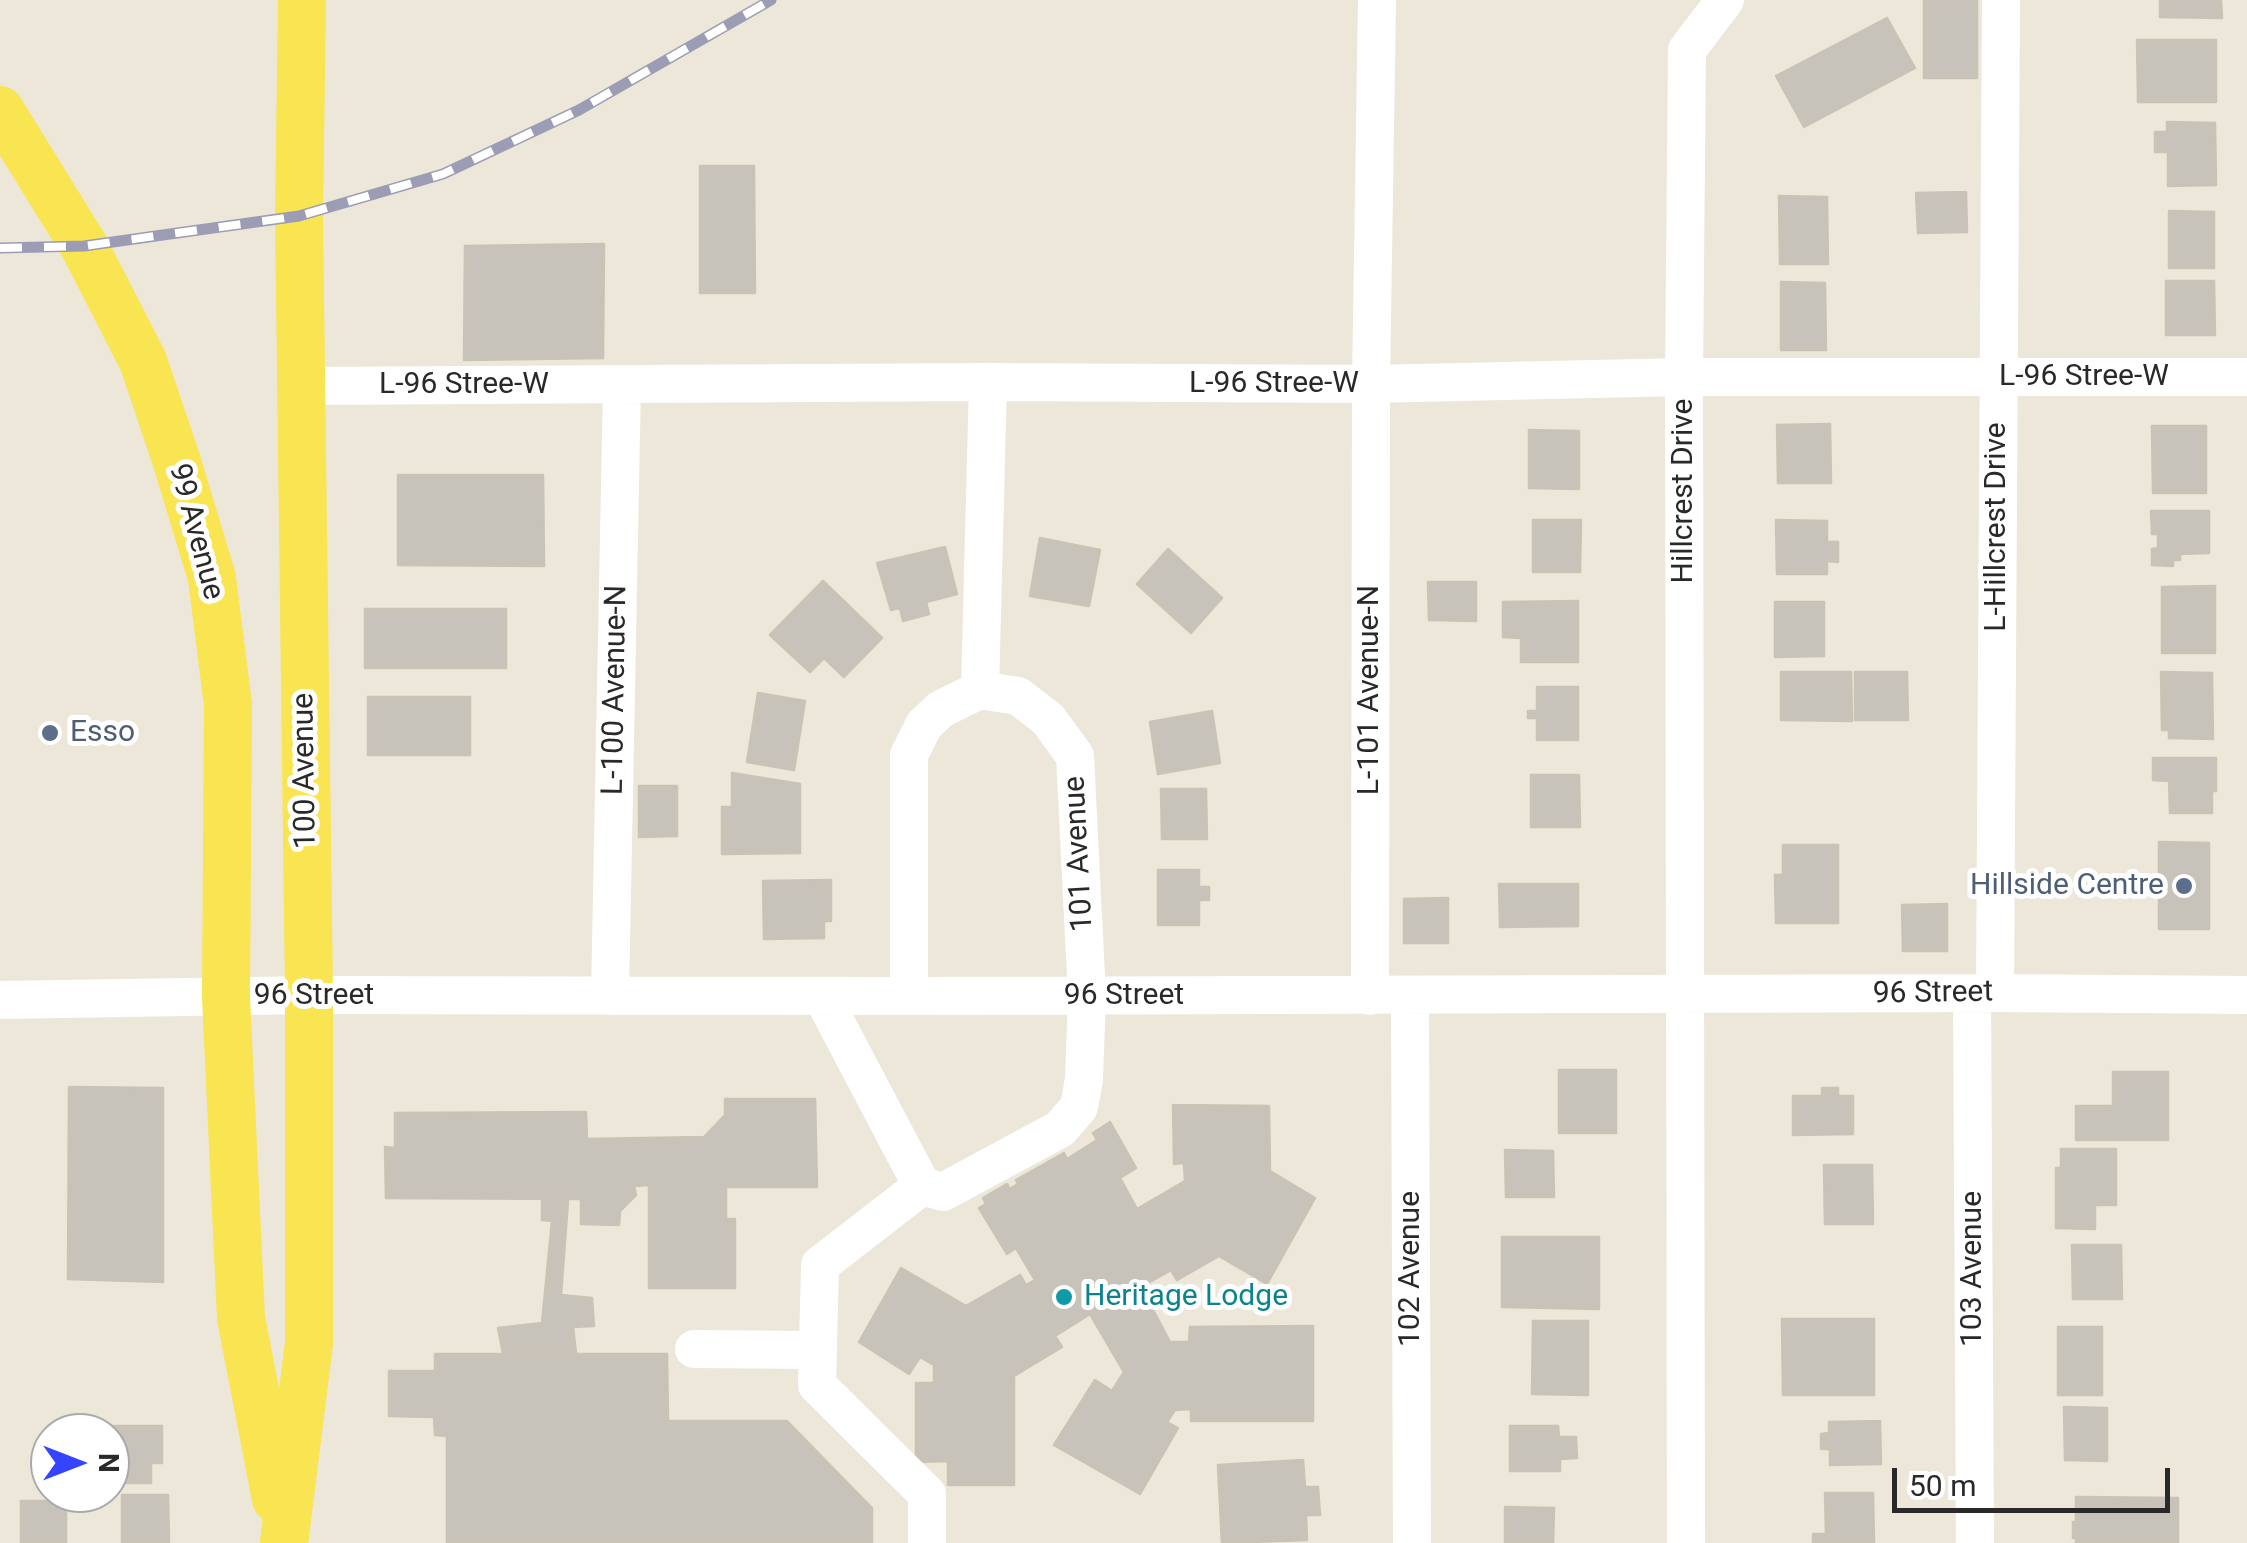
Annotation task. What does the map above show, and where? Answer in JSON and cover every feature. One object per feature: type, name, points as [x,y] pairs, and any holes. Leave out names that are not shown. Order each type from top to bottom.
[{"type":"main road","name":"100 Avenue","points":[[284,1542],[309,1343],[310,995],[299,216],[302,0]]},
{"type":"main road","name":"99 Avenue","points":[[0,110],[84,246],[143,362],[212,578],[228,705],[226,997]]},
{"type":"main road","name":"100 Avenue","points":[[226,997],[241,1318],[284,1542]]},
{"type":"street","name":"L-101 Avenue-N","points":[[1370,996],[1371,384],[1377,0]]},
{"type":"street","name":"Hillcrest Drive","points":[[1684,995],[1687,50],[1725,0]]},
{"type":"street","name":"L-Hillcrest Drive","points":[[1984,994],[1998,378],[2001,0]]},
{"type":"street","name":"L-96 Stree-W","points":[[301,386],[2247,378]]},
{"type":"street","points":[[909,996],[909,754],[924,726],[941,709],[980,690],[988,382]]},
{"type":"street","name":"L-100 Avenue-N","points":[[610,996],[622,384]]},
{"type":"street","name":"101 Avenue","points":[[922,1186],[943,1192],[1060,1129],[1078,1107],[1084,1079],[1087,996],[1076,756],[1048,719],[1018,696],[980,690]]},
{"type":"street","name":"103 Avenue","points":[[1975,1543],[1984,994]]},
{"type":"street","name":"96 Street","points":[[0,1000],[310,995],[2247,995]]},
{"type":"street","points":[[1684,995],[1686,1543]]},
{"type":"street","points":[[822,996],[922,1186],[820,1265],[816,1385],[927,1494],[927,1543]]},
{"type":"street","name":"102 Avenue","points":[[1410,996],[1412,1543]]},
{"type":"street","points":[[694,1349],[817,1350]]},
{"type":"building","points":[[1924,0],[1977,0],[1977,78],[1924,78]]},
{"type":"building","points":[[2160,0],[2221,0],[2222,18],[2160,17]]},
{"type":"building","points":[[1887,18],[1915,68],[1804,127],[1776,76]]},
{"type":"building","points":[[2137,40],[2216,40],[2216,102],[2138,102]]},
{"type":"building","points":[[2167,122],[2215,123],[2216,185],[2168,186],[2168,152],[2155,152],[2155,132],[2167,132]]},
{"type":"building","points":[[700,166],[754,166],[755,293],[700,293]]},
{"type":"building","points":[[1966,192],[1967,232],[1918,233],[1916,193]]},
{"type":"building","points":[[1779,196],[1827,197],[1828,264],[1780,264]]},
{"type":"building","points":[[2169,211],[2214,212],[2214,268],[2169,268]]},
{"type":"building","points":[[604,244],[603,358],[464,360],[465,246]]},
{"type":"building","points":[[2166,281],[2214,281],[2215,335],[2166,335]]},
{"type":"building","points":[[1781,282],[1825,283],[1826,350],[1781,350]]},
{"type":"building","points":[[1830,424],[1831,483],[1778,483],[1777,425]]},
{"type":"building","points":[[2152,426],[2206,426],[2206,493],[2153,493]]},
{"type":"building","points":[[1529,430],[1579,431],[1579,489],[1529,488]]},
{"type":"building","points":[[398,475],[543,475],[544,566],[398,565]]},
{"type":"building","points":[[2151,511],[2209,511],[2209,553],[2180,554],[2180,560],[2173,560],[2173,566],[2152,565],[2152,549],[2158,548],[2158,534],[2152,534]]},
{"type":"building","points":[[1533,520],[1581,520],[1580,572],[1533,572]]},
{"type":"building","points":[[1776,520],[1827,521],[1827,542],[1838,542],[1838,562],[1827,561],[1827,574],[1777,574]]},
{"type":"building","points":[[1040,538],[1100,550],[1089,606],[1030,596]]},
{"type":"building","points":[[945,547],[957,594],[926,602],[929,614],[903,621],[900,608],[891,610],[877,563]]},
{"type":"building","points":[[1168,549],[1222,598],[1191,633],[1137,584]]},
{"type":"building","points":[[823,581],[882,638],[844,677],[824,658],[810,672],[770,635]]},
{"type":"building","points":[[1428,582],[1476,582],[1476,621],[1429,620]]},
{"type":"building","points":[[2215,586],[2215,653],[2162,653],[2162,587]]},
{"type":"building","points":[[1578,601],[1578,662],[1521,662],[1521,638],[1503,637],[1503,602]]},
{"type":"building","points":[[1775,602],[1824,602],[1824,656],[1775,657]]},
{"type":"building","points":[[365,609],[506,609],[506,668],[365,668]]},
{"type":"building","points":[[1781,672],[1851,672],[1852,721],[1781,720]]},
{"type":"building","points":[[1855,672],[1907,672],[1908,720],[1855,720]]},
{"type":"building","points":[[2161,672],[2212,673],[2213,739],[2169,738],[2169,730],[2162,730]]},
{"type":"building","points":[[1537,687],[1578,687],[1578,740],[1537,740],[1537,718],[1528,718],[1528,711],[1537,711]]},
{"type":"building","points":[[758,693],[805,701],[794,770],[747,762]]},
{"type":"building","points":[[368,697],[470,697],[470,755],[368,755]]},
{"type":"building","points":[[1212,711],[1220,763],[1158,774],[1150,722]]},
{"type":"building","points":[[2153,758],[2216,758],[2212,813],[2170,813],[2169,781],[2153,780]]},
{"type":"building","points":[[732,773],[800,784],[800,853],[722,854],[722,807],[732,807]]},
{"type":"building","points":[[1531,775],[1579,775],[1580,827],[1531,827]]},
{"type":"building","points":[[639,786],[677,786],[677,836],[639,837]]},
{"type":"building","points":[[1161,789],[1206,789],[1207,839],[1162,839]]},
{"type":"building","name":"Hillside Centre","points":[[2159,842],[2209,843],[2209,929],[2159,929]]},
{"type":"building","points":[[1783,845],[1838,845],[1838,923],[1776,923],[1775,875],[1783,875]]},
{"type":"building","points":[[1158,870],[1199,870],[1199,887],[1209,887],[1209,900],[1199,900],[1199,925],[1158,925]]},
{"type":"building","points":[[831,880],[831,921],[824,921],[824,938],[764,939],[763,881]]},
{"type":"building","points":[[1499,884],[1578,884],[1578,926],[1500,927]]},
{"type":"building","points":[[1448,898],[1448,943],[1404,943],[1404,899]]},
{"type":"building","points":[[1947,904],[1947,951],[1903,951],[1902,905]]},
{"type":"building","points":[[1559,1070],[1616,1070],[1616,1133],[1559,1133]]},
{"type":"building","points":[[2113,1072],[2168,1072],[2168,1140],[2076,1140],[2076,1106],[2113,1106]]},
{"type":"building","points":[[69,1087],[163,1088],[163,1282],[68,1279]]},
{"type":"building","points":[[1822,1088],[1838,1088],[1838,1096],[1853,1096],[1853,1134],[1793,1135],[1793,1096],[1822,1096]]},
{"type":"building","points":[[725,1099],[815,1099],[817,1187],[726,1187],[726,1219],[735,1219],[735,1288],[649,1288],[649,1185],[634,1186],[636,1195],[620,1211],[619,1225],[581,1224],[581,1199],[386,1198],[385,1147],[395,1148],[395,1113],[586,1112],[587,1139],[704,1137],[725,1115]]},
{"type":"building","name":"Heritage Lodge","points":[[1173,1105],[1269,1106],[1270,1171],[1315,1198],[1267,1284],[1219,1256],[1177,1280],[1171,1270],[1141,1287],[1170,1342],[1189,1342],[1190,1327],[1313,1326],[1313,1421],[1191,1421],[1191,1409],[1175,1410],[1167,1422],[1178,1428],[1140,1494],[1054,1445],[1095,1380],[1112,1391],[1124,1372],[1090,1314],[1055,1336],[1062,1347],[1014,1376],[1014,1485],[948,1485],[948,1461],[916,1462],[916,1383],[934,1383],[934,1365],[920,1357],[909,1374],[859,1342],[901,1268],[966,1306],[1020,1275],[1026,1285],[1035,1280],[1016,1248],[1007,1254],[979,1208],[986,1204],[983,1198],[1007,1184],[1010,1189],[1018,1184],[1016,1180],[1064,1153],[1067,1159],[1097,1140],[1093,1133],[1110,1122],[1136,1168],[1120,1178],[1137,1209],[1185,1181],[1184,1163],[1174,1164]]},
{"type":"building","points":[[2061,1149],[2116,1149],[2116,1205],[2095,1205],[2095,1229],[2056,1228],[2056,1168],[2061,1168]]},
{"type":"building","points":[[1505,1150],[1553,1151],[1554,1197],[1506,1197]]},
{"type":"building","points":[[1824,1165],[1872,1165],[1873,1224],[1825,1224]]},
{"type":"building","points":[[542,1200],[568,1201],[561,1295],[592,1298],[594,1326],[573,1327],[576,1353],[503,1353],[498,1328],[542,1323],[552,1221],[542,1220]]},
{"type":"building","points":[[1502,1237],[1599,1237],[1599,1309],[1502,1307]]},
{"type":"building","points":[[2072,1245],[2121,1245],[2122,1299],[2073,1299]]},
{"type":"building","points":[[1782,1319],[1874,1319],[1874,1395],[1783,1395]]},
{"type":"building","points":[[1533,1321],[1588,1321],[1588,1395],[1532,1394]]},
{"type":"building","points":[[2058,1327],[2102,1327],[2102,1395],[2058,1395]]},
{"type":"building","points":[[435,1354],[667,1354],[668,1421],[787,1421],[872,1508],[872,1543],[447,1543],[447,1436],[435,1435],[434,1417],[389,1416],[389,1371],[435,1371]]},
{"type":"building","points":[[2064,1407],[2107,1408],[2107,1461],[2065,1460]]},
{"type":"building","points":[[1880,1421],[1881,1464],[1830,1465],[1830,1449],[1821,1449],[1821,1434],[1829,1433],[1829,1422]]},
{"type":"building","points":[[130,1426],[162,1426],[162,1463],[151,1463],[151,1483],[130,1483]]},
{"type":"building","points":[[1510,1426],[1558,1426],[1559,1437],[1576,1437],[1577,1458],[1560,1459],[1560,1471],[1510,1471]]},
{"type":"building","points":[[1303,1460],[1305,1487],[1318,1487],[1320,1515],[1306,1515],[1307,1540],[1222,1543],[1218,1465]]},
{"type":"building","points":[[1825,1493],[1873,1493],[1874,1543],[1813,1543],[1813,1534],[1826,1534]]},
{"type":"building","points":[[130,1495],[168,1495],[169,1543],[122,1543],[122,1513],[130,1513]]},
{"type":"building","points":[[2076,1497],[2178,1498],[2178,1543],[2076,1543]]},
{"type":"building","points":[[21,1501],[30,1501],[30,1513],[66,1513],[66,1543],[21,1543]]},
{"type":"building","points":[[1505,1507],[1554,1508],[1553,1543],[1505,1543]]},
{"type":"railway","points":[[0,248],[84,246],[299,216],[443,174],[579,110],[771,0]]},
{"type":"place","name":"Esso","points":[[50,733]]},
{"type":"place","name":"Hillside Centre","points":[[2184,886]]},
{"type":"place","name":"Heritage Lodge","points":[[1064,1297]]}]
